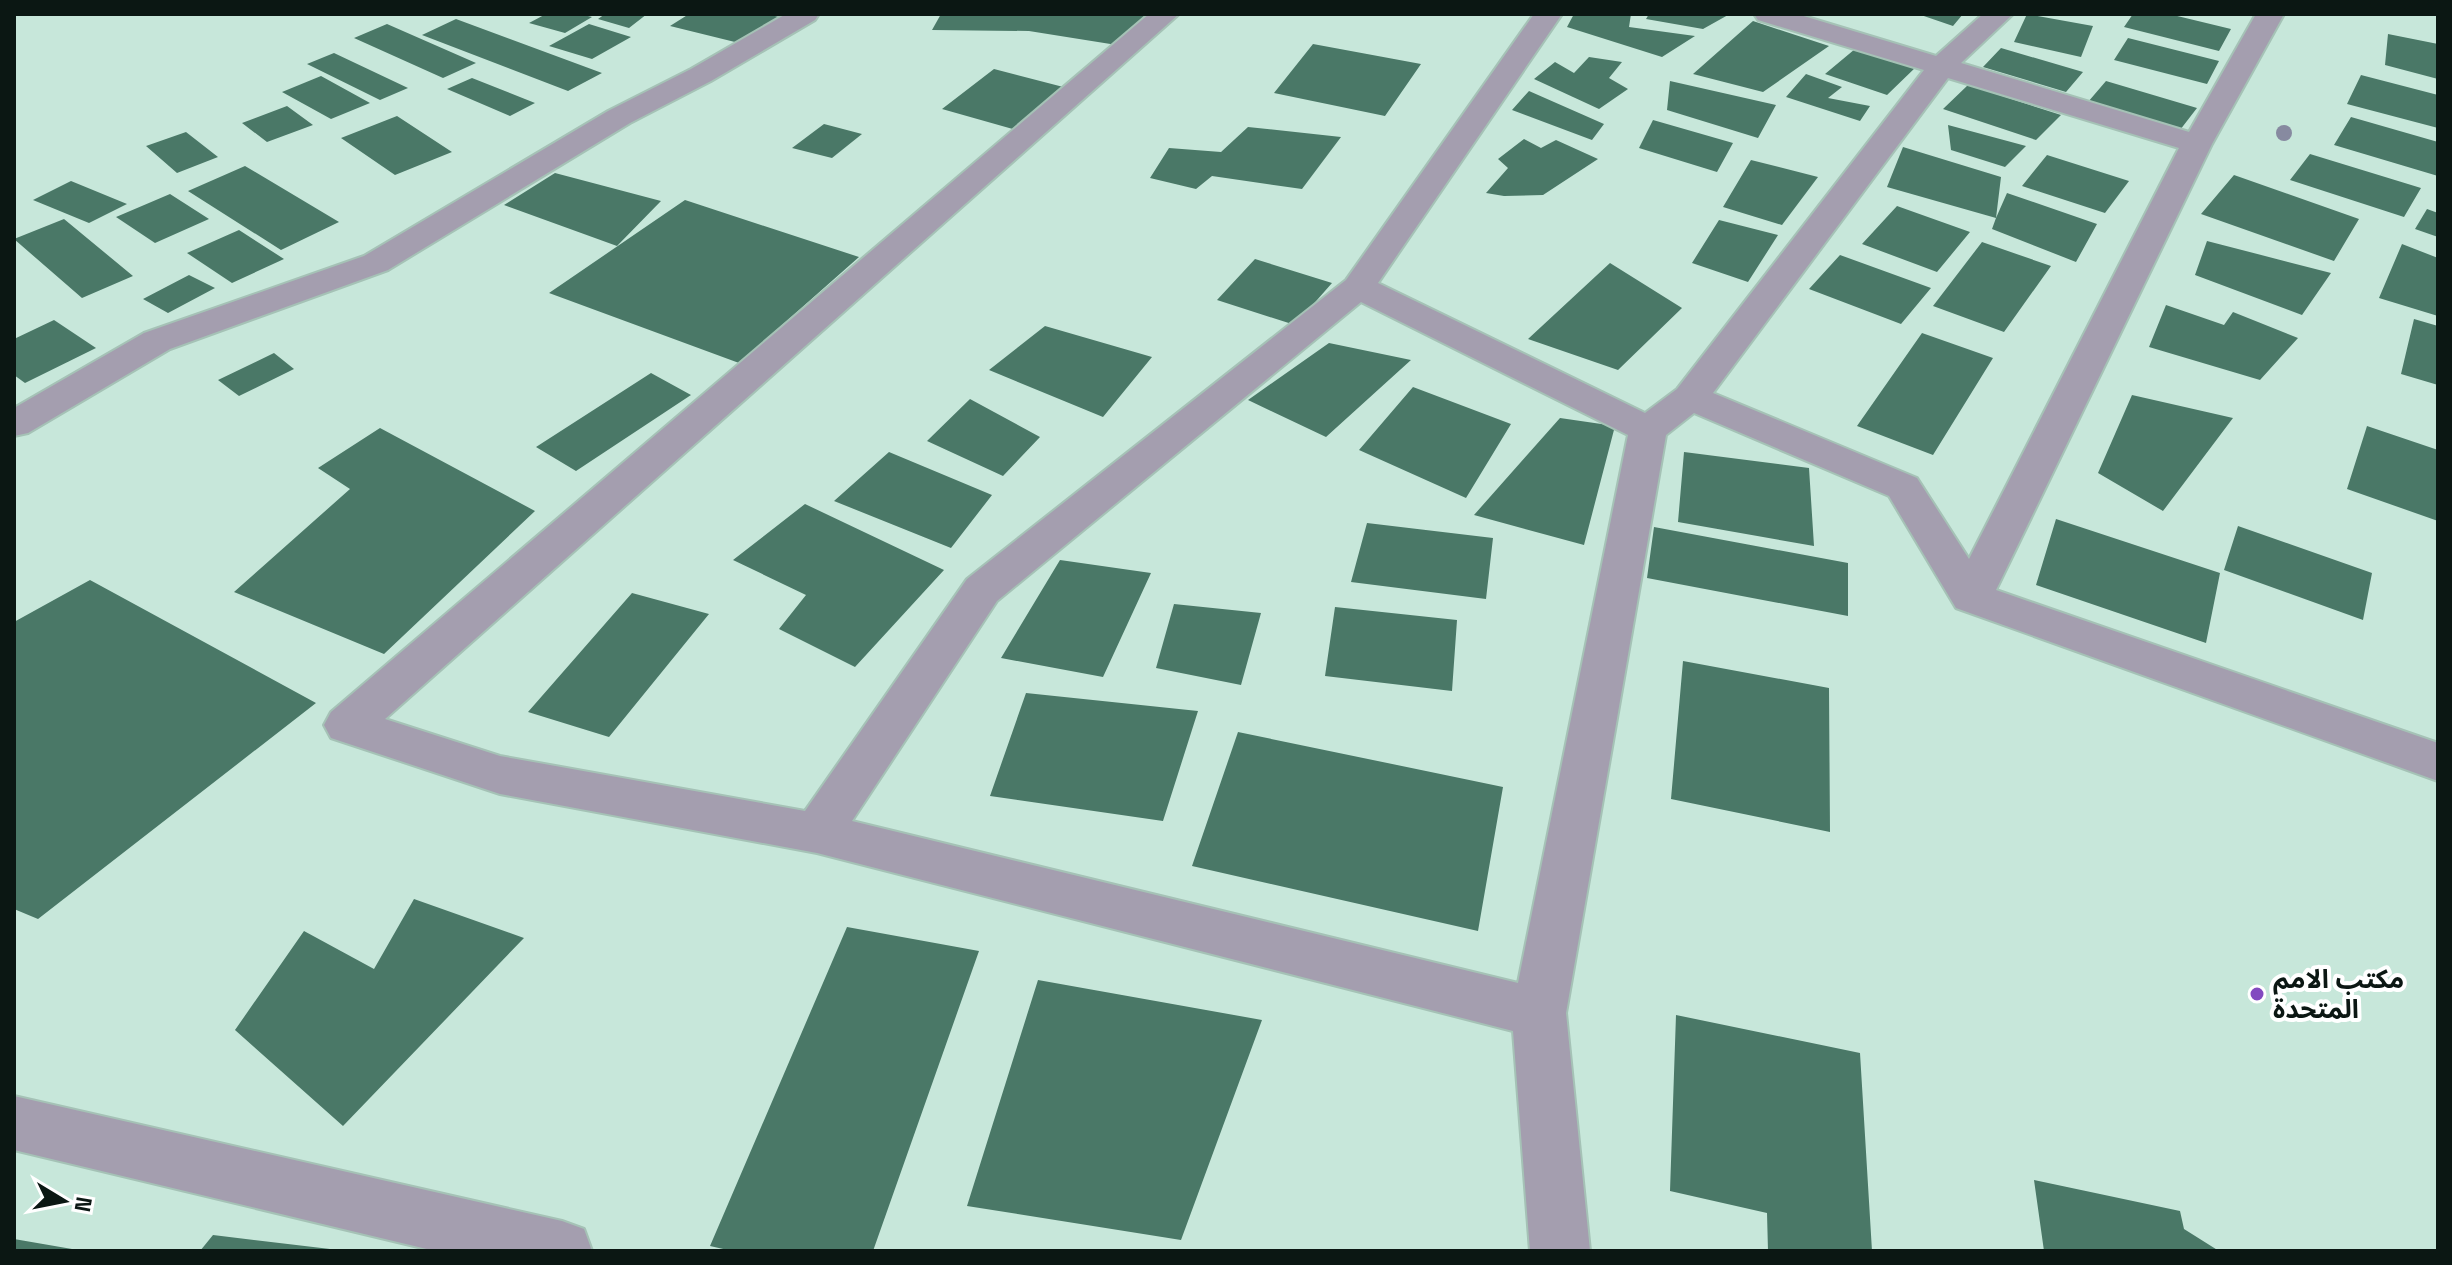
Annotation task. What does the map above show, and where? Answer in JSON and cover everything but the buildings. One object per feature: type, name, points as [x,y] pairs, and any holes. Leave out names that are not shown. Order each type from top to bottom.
[{"type":"street","points":[[14,424],[157,341],[376,263],[619,117],[701,75],[805,14]]},
{"type":"street","points":[[1165,14],[347,725],[500,775],[817,833],[1539,1013]]},
{"type":"street","points":[[817,833],[982,590],[1358,287],[1548,14]]},
{"type":"street","points":[[1768,14],[2197,144]]},
{"type":"street","points":[[1560,1251],[1539,1013],[1648,430],[1690,397],[1942,66],[1999,14]]},
{"type":"street","points":[[1971,597],[2197,144],[2270,14]]},
{"type":"street","points":[[1358,287],[1648,430]]},
{"type":"street","points":[[1690,397],[1903,487],[1971,597],[2438,762]]},
{"type":"street","points":[[14,1123],[562,1251]]},
{"type":"place","name":"مكتب الامم المتحدة","points":[[2257,994]]}]
